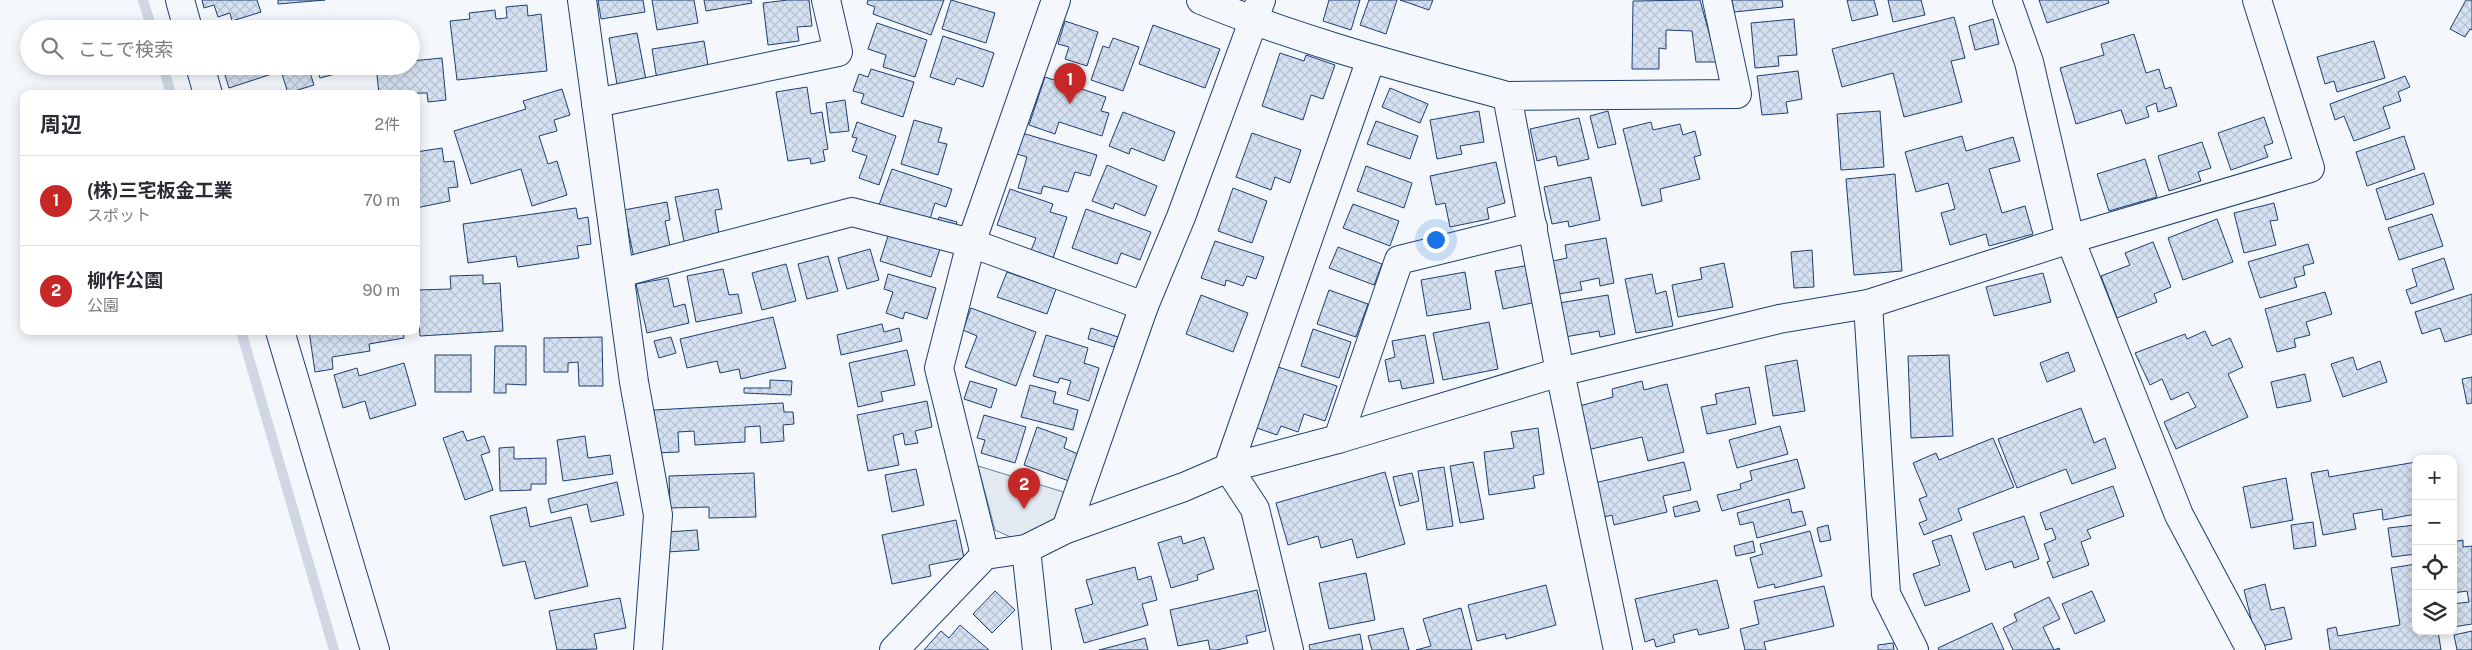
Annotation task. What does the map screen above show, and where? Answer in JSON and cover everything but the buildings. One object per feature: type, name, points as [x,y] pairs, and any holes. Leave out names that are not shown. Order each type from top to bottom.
[{"type":"street","points":[[180,0],[186,20]]},
{"type":"street","points":[[582,0],[634,382],[658,516],[650,645],[648,650]]},
{"type":"street","points":[[596,103],[838,52],[826,0]]},
{"type":"street","points":[[985,555],[939,368],[971,243],[1056,0]]},
{"type":"street","points":[[1201,0],[1257,11],[1371,59],[1507,96],[1737,94],[1717,0]]},
{"type":"street","points":[[2008,0],[2029,62],[2070,239],[2179,516],[2251,650]]},
{"type":"street","points":[[894,650],[985,555],[1026,549],[1066,529],[1228,468],[1338,439],[1560,372],[1780,319],[1868,304],[2070,239],[2310,168],[2257,0]]},
{"type":"street","points":[[1066,529],[1144,306],[1181,217],[1257,11]]},
{"type":"street","points":[[1228,468],[1371,59]]},
{"type":"street","points":[[203,75],[207,90]]},
{"type":"street","points":[[1507,96],[1560,372],[1618,650]]},
{"type":"street","points":[[620,273],[852,212],[971,243],[1144,306]]},
{"type":"street","points":[[1338,439],[1399,260],[1533,227]]},
{"type":"street","points":[[1868,304],[1886,594],[1914,650]]},
{"type":"street","points":[[281,335],[375,650]]},
{"type":"street","points":[[1228,468],[1255,509],[1289,650]]},
{"type":"street","points":[[1026,549],[1037,650]]},
{"type":"shaded area","points":[[978,466],[1067,493],[1052,525],[1017,540],[995,530]]},
{"type":"waterway","points":[[143,0],[149,20]]},
{"type":"waterway","points":[[166,75],[170,90]]},
{"type":"waterway","points":[[242,335],[334,650]]},
{"type":"place","name":"(株)三宅板金工業","points":[[1070,104]]},
{"type":"place","name":"柳作公園","points":[[1024,509]]}]
